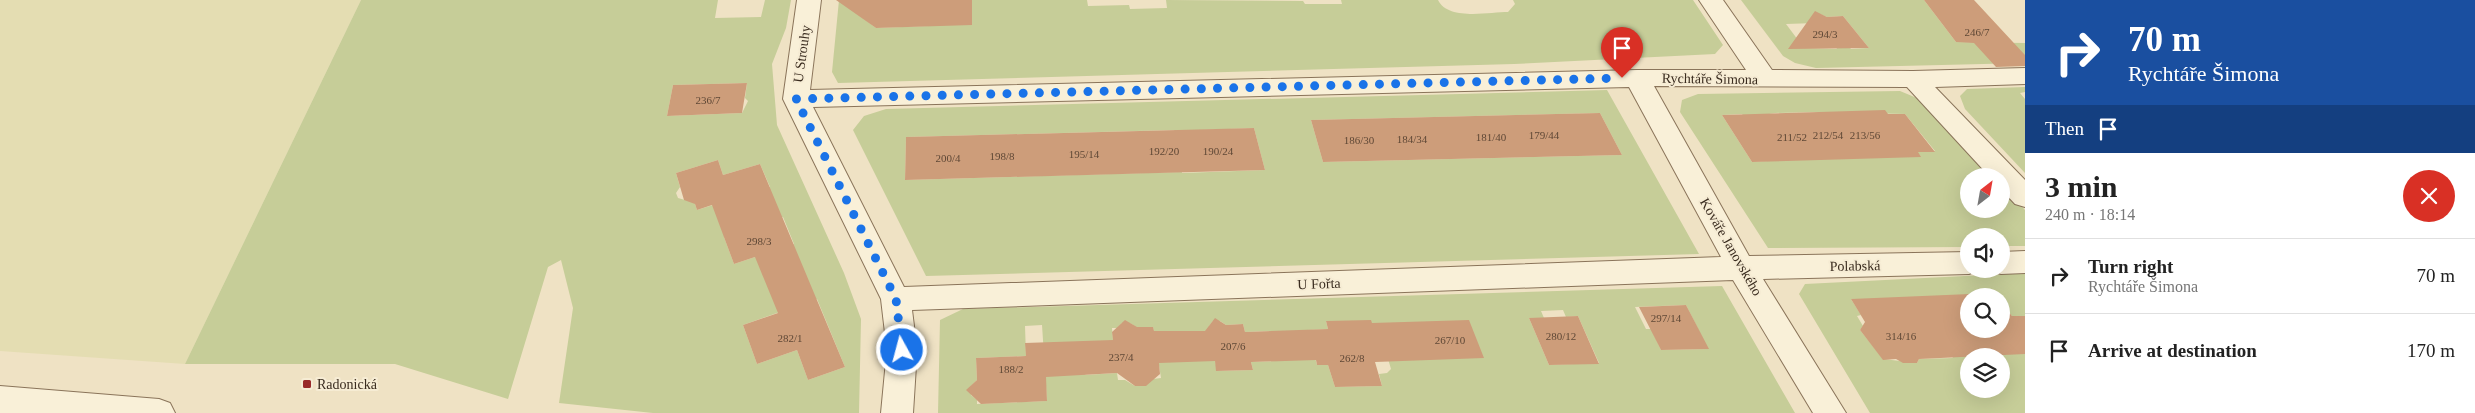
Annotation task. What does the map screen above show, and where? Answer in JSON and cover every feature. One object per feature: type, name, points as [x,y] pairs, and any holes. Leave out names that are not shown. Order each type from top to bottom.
[{"type":"street","name":"U Strouhy","points":[[809,0],[796,99],[896,299],[902,350],[897,413]]},
{"type":"street","points":[[1711,0],[1766,80]]},
{"type":"street","name":"Rychtáře Šimona","points":[[796,99],[1637,78],[1766,80],[2025,76]]},
{"type":"street","name":"Kováře Janovského","points":[[1637,78],[1741,268],[1830,413]]},
{"type":"street","points":[[1913,79],[2025,197]]},
{"type":"street","points":[[2010,263],[2025,262]]},
{"type":"street","name":"Polabská","points":[[1741,268],[1960,264]]},
{"type":"street","name":"U Fořta","points":[[896,299],[1741,268]]},
{"type":"street","points":[[0,400],[159,413]]},
{"type":"shaded area","points":[[0,0],[361,0],[185,364],[0,351]]},
{"type":"green space","points":[[361,0],[718,0],[715,18],[761,17],[765,0],[791,0],[786,28],[772,64],[777,125],[844,273],[861,319],[859,413],[653,413],[559,403],[573,308],[561,260],[548,267],[508,399],[395,364],[185,364]],"holes":[[[747,83],[745,98],[748,101],[742,113],[667,116],[673,85]],[[718,160],[723,175],[760,164],[770,187],[697,210],[693,198],[685,200],[678,198],[676,193],[680,187],[676,173]],[[783,217],[794,244],[734,264],[724,237]],[[817,299],[845,367],[808,380],[797,350],[757,364],[743,325]]]},
{"type":"green space","points":[[839,0],[876,28],[929,26],[942,18],[942,0],[1087,0],[1088,6],[1129,5],[1130,9],[1167,8],[1166,0],[1303,1],[1305,4],[1342,4],[1341,0],[1438,0],[1443,7],[1450,11],[1480,14],[1508,12],[1515,4],[1513,0],[1693,0],[1723,45],[1715,54],[1514,64],[838,83],[832,72]]},
{"type":"green space","points":[[1741,0],[1924,0],[1956,42],[2025,43],[2025,63],[1816,68],[1795,63],[1783,56]],"holes":[[[1820,14],[1827,17],[1843,16],[1869,48],[1851,49],[1847,44],[1834,44],[1837,49],[1804,48],[1786,24],[1816,23]]]},
{"type":"green space","points":[[2025,87],[2025,92],[2020,93],[2025,99],[2025,173],[1965,109],[1960,96],[1967,89]]},
{"type":"green space","points":[[1607,90],[1699,254],[926,276],[853,130],[864,116],[886,109]],"holes":[[[1600,113],[1622,155],[1323,162],[1311,120]],[[1254,128],[1265,170],[1182,173],[1175,131]],[[1174,130],[1181,172],[905,180],[906,137]]]},
{"type":"green space","points":[[1900,91],[1924,101],[1987,168],[1960,168],[1960,218],[2010,218],[2010,194],[2025,210],[2025,246],[2010,246],[2010,228],[1960,228],[1960,247],[1768,248],[1680,112],[1682,100],[1698,94]],"holes":[[[1814,112],[1905,114],[1935,151],[1752,162],[1722,115],[1742,114],[1745,118],[1775,113]]]},
{"type":"green space","points":[[2025,273],[2025,316],[2012,316],[2010,314],[2010,288],[1960,288],[1960,296],[1942,296],[1960,321],[1960,338],[1972,338],[1979,348],[1960,348],[1960,398],[2010,398],[2010,352],[2025,354],[2025,413],[1870,413],[1799,294],[1805,284],[1960,276],[1960,278],[2010,278],[2010,274]],"holes":[[[1851,299],[1931,324],[1953,358],[1919,359],[1917,363],[1883,359],[1860,330],[1863,326],[1857,316],[1861,315]]]},
{"type":"green space","points":[[1722,286],[1795,413],[938,413],[940,320],[963,309]],"holes":[[[1686,305],[1708,349],[1661,350],[1651,329],[1646,329],[1635,307]],[[1563,310],[1566,317],[1578,316],[1599,363],[1549,365],[1529,318],[1544,318],[1541,311]],[[1213,321],[1220,321],[1226,325],[1243,324],[1245,332],[1269,331],[1276,361],[1251,362],[1253,370],[1217,371],[1209,326]],[[1326,321],[1386,352],[1391,369],[1387,373],[1379,374],[1382,386],[1335,387],[1328,365],[1317,365],[1308,330],[1328,329]],[[1122,323],[1130,323],[1136,327],[1153,327],[1161,378],[1135,386],[1125,380],[1118,380],[1117,373],[1085,375],[1113,340],[1112,328],[1117,328]],[[1042,325],[1047,401],[977,404],[977,400],[971,395],[971,386],[977,380],[976,358],[1026,356],[1025,326]]]},
{"type":"building","points":[[836,0],[972,0],[972,25],[876,28]]},
{"type":"building","points":[[1924,0],[1974,0],[2025,55],[2025,66],[1996,67],[1974,43],[1956,42]]},
{"type":"building","points":[[1815,11],[1827,17],[1843,16],[1869,48],[1788,49]]},
{"type":"building","points":[[747,83],[742,113],[667,116],[673,85]]},
{"type":"building","points":[[1885,110],[1888,114],[1905,114],[1935,152],[1918,152],[1921,157],[1752,162],[1722,115]]},
{"type":"building","points":[[1600,113],[1622,155],[1323,162],[1311,120]]},
{"type":"building","points":[[1254,128],[1265,170],[905,180],[906,137]]},
{"type":"building","points":[[718,160],[723,175],[760,164],[845,367],[808,380],[797,350],[757,364],[743,325],[778,313],[755,257],[734,264],[712,205],[697,210],[695,204],[684,200],[676,173]]},
{"type":"building","points":[[1960,294],[1960,338],[2010,338],[2010,314],[2012,316],[2025,316],[2025,354],[2010,355],[2010,348],[1960,348],[1960,357],[1919,359],[1917,363],[1903,363],[1896,359],[1883,360],[1860,330],[1865,322],[1851,299]]},
{"type":"building","points":[[1686,305],[1709,349],[1661,350],[1639,307]]},
{"type":"building","points":[[1578,316],[1599,364],[1549,365],[1529,318]]},
{"type":"building","points":[[1215,318],[1226,325],[1243,324],[1245,332],[1328,329],[1326,321],[1371,320],[1372,323],[1469,320],[1484,358],[1375,362],[1382,386],[1335,387],[1328,365],[1317,365],[1316,360],[1251,362],[1253,370],[1216,371],[1215,361],[1159,363],[1160,374],[1146,386],[1135,386],[1117,373],[1046,377],[1047,401],[981,404],[966,390],[977,380],[976,358],[1026,356],[1025,343],[1113,340],[1112,332],[1125,320],[1137,327],[1153,327],[1154,331],[1205,331]]},
{"type":"place","name":"Radonická","points":[[307,384]]},
{"type":"route","points":[[902,350],[896,299],[796,99],[1622,78]]}]
